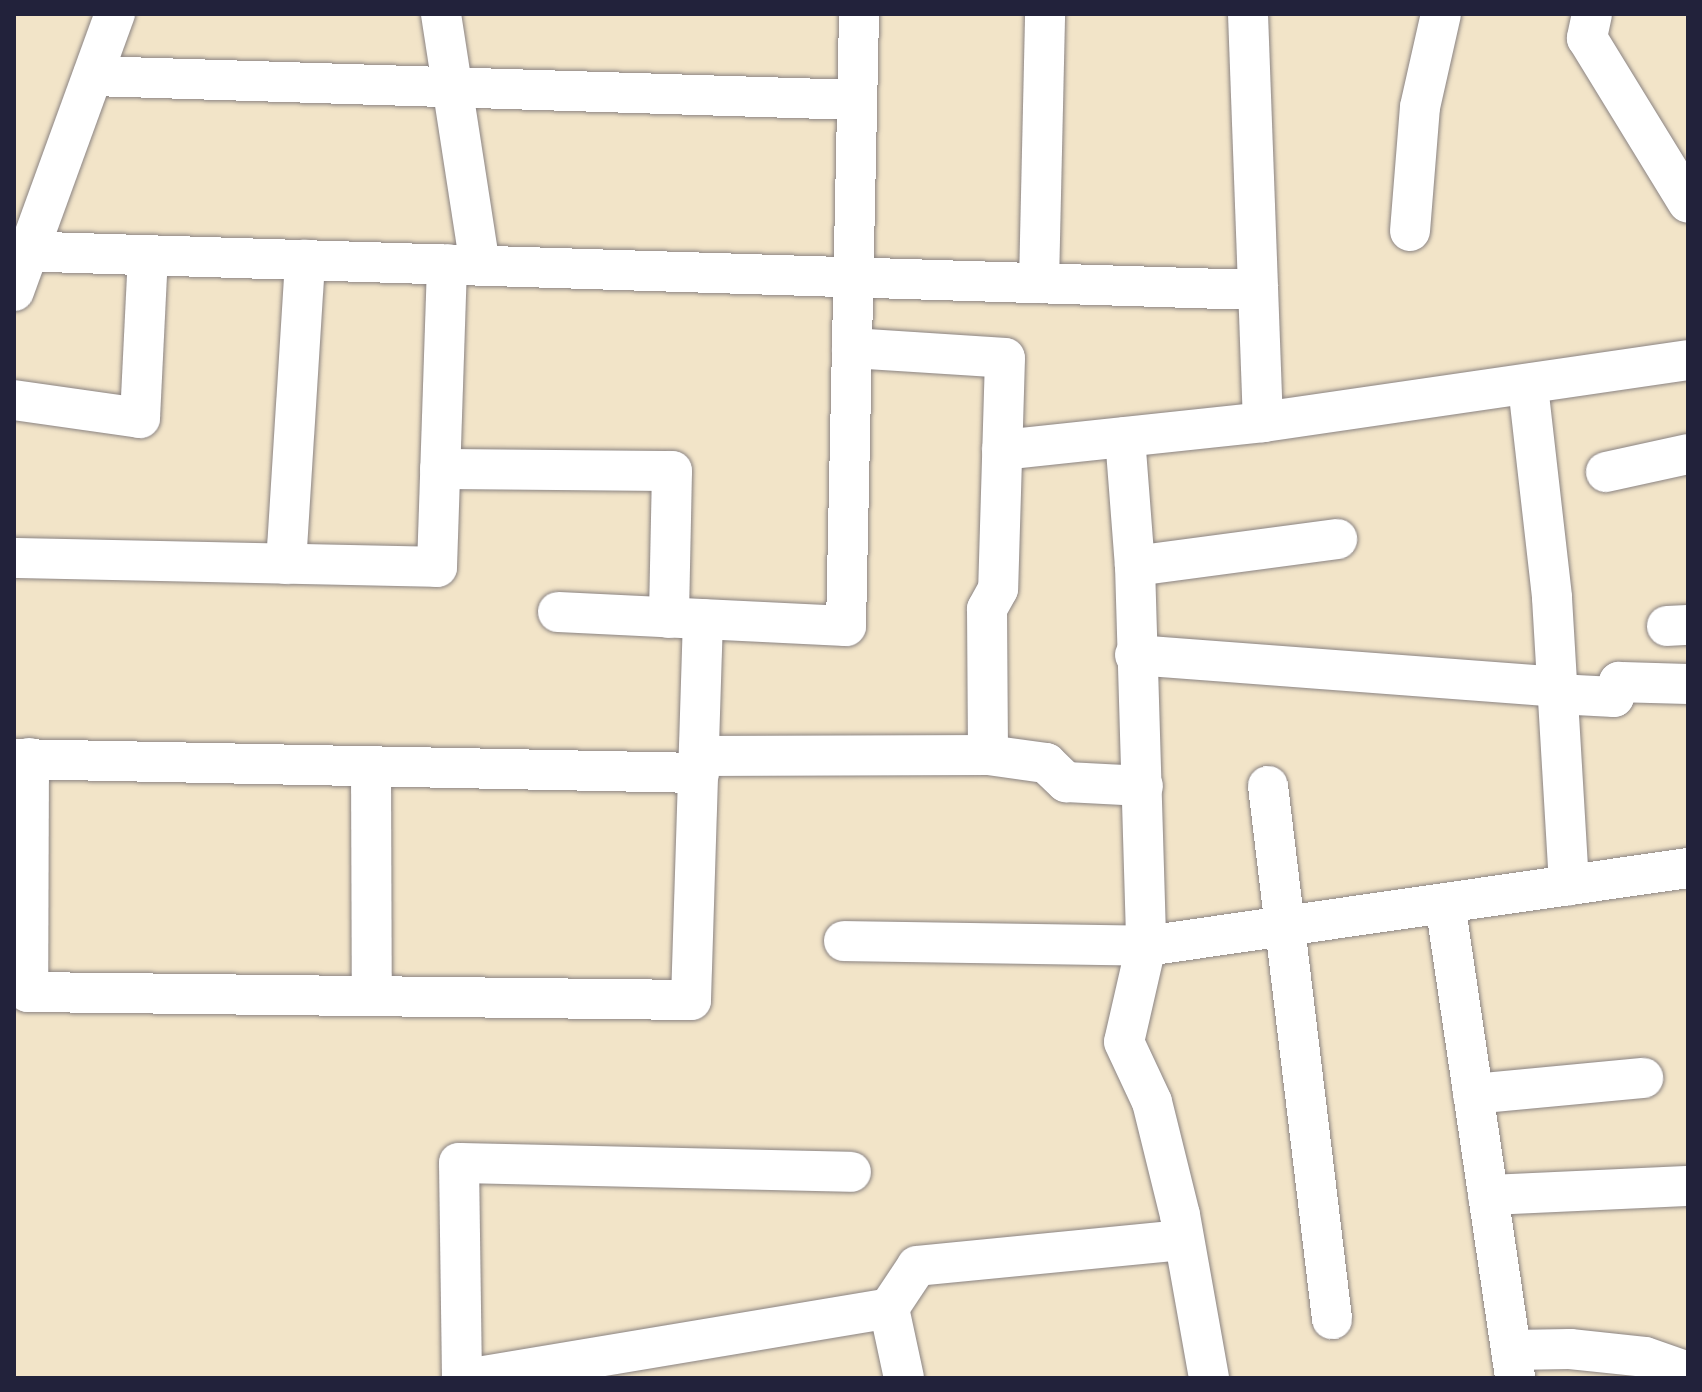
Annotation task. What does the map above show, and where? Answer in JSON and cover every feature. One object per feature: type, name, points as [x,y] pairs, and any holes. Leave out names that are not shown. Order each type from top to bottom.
[{"type":"street","points":[[14,291],[21,251],[93,76],[115,14]]},
{"type":"street","points":[[14,558],[437,567],[440,469],[463,265],[452,88],[441,14]]},
{"type":"street","points":[[558,612],[846,626],[859,14]]},
{"type":"street","points":[[1039,283],[1045,14]]},
{"type":"street","points":[[1248,14],[1263,422]]},
{"type":"street","points":[[1410,231],[1420,107],[1441,14]]},
{"type":"street","points":[[1592,14],[1587,38],[1688,203]]},
{"type":"street","points":[[93,76],[857,100]]},
{"type":"street","points":[[21,251],[1258,290]]},
{"type":"street","points":[[14,400],[140,418],[148,255]]},
{"type":"street","points":[[286,564],[305,260]]},
{"type":"street","points":[[852,348],[1005,358],[998,589],[987,609],[988,755]]},
{"type":"street","points":[[1002,450],[1263,422],[1528,386],[1688,360]]},
{"type":"street","points":[[1528,386],[1557,691],[1569,885]]},
{"type":"street","points":[[1125,437],[1135,566],[1135,655],[1143,786],[1146,946],[1124,1042],[1152,1102],[1183,1240],[1209,1378]]},
{"type":"street","points":[[1606,472],[1688,454]]},
{"type":"street","points":[[440,469],[672,471],[700,765],[691,1000],[28,992],[22,758],[371,766],[700,765],[988,755],[1046,763],[1066,782],[1143,786]]},
{"type":"street","points":[[1135,566],[1337,539]]},
{"type":"street","points":[[1135,655],[1614,697],[1619,682],[1688,684]]},
{"type":"street","points":[[371,766],[372,996]]},
{"type":"street","points":[[1268,786],[1332,1319]]},
{"type":"street","points":[[844,941],[1146,946],[1688,868]]},
{"type":"street","points":[[1445,903],[1513,1364],[1570,1349],[1645,1357],[1688,1372]]},
{"type":"street","points":[[1473,1094],[1643,1078]]},
{"type":"street","points":[[462,1378],[459,1163],[851,1172]]},
{"type":"street","points":[[1488,1195],[1688,1186]]},
{"type":"street","points":[[904,1378],[889,1308],[917,1266],[1183,1240]]},
{"type":"street","points":[[472,1378],[889,1308]]}]
